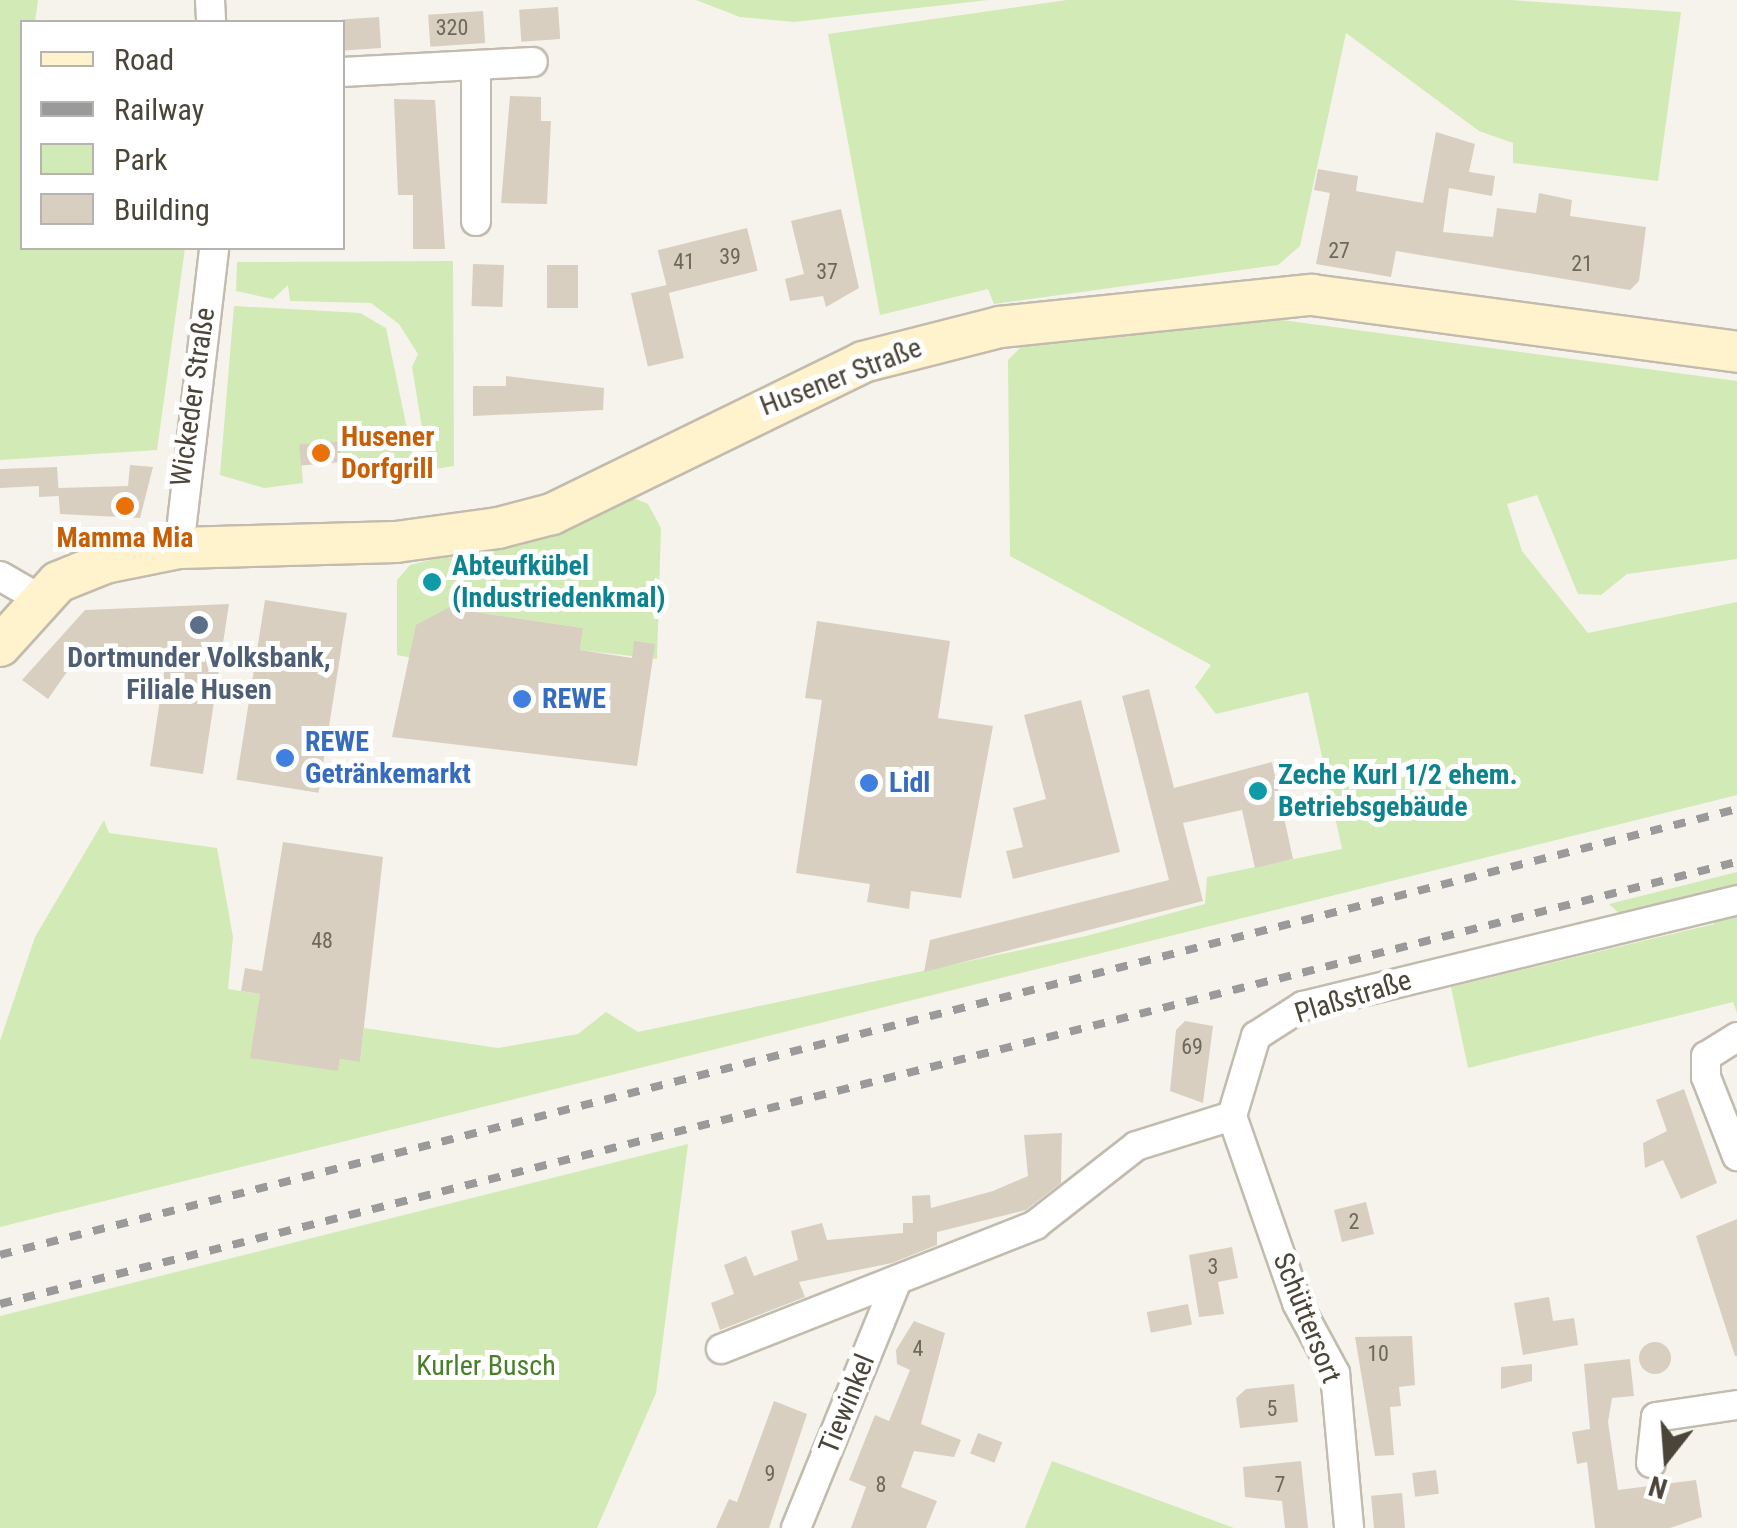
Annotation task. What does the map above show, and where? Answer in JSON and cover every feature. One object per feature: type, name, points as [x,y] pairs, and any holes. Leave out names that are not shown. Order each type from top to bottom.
[{"type":"street","points":[[345,72],[532,62]]},
{"type":"street","points":[[476,65],[476,221]]},
{"type":"street","name":"Wickeder Straße","points":[[179,548],[214,250]]},
{"type":"street","name":"Husener Straße","points":[[0,646],[40,599],[79,571],[179,548],[396,542],[498,528],[552,514],[863,362],[1104,310],[1312,295],[1737,352]]},
{"type":"street","points":[[0,576],[40,599]]},
{"type":"street","name":"Plaßstraße","points":[[1232,1116],[1256,1036],[1303,1006],[1737,900]]},
{"type":"street","points":[[1737,1037],[1706,1056],[1706,1077],[1737,1156]]},
{"type":"street","points":[[720,1349],[1035,1226],[1136,1146],[1232,1116]]},
{"type":"street","name":"Schüttersort","points":[[1232,1116],[1297,1303],[1335,1373],[1349,1528]]},
{"type":"street","name":"Tiewinkel","points":[[796,1528],[897,1281]]},
{"type":"street","points":[[1651,1463],[1656,1417],[1737,1405]]},
{"type":"green space","points":[[0,0],[38,0],[35,20],[20,20],[20,250],[185,250],[157,450],[0,460]]},
{"type":"green space","points":[[696,0],[988,0],[794,22],[740,17]]},
{"type":"green space","points":[[1067,0],[1510,0],[1681,12],[1658,181],[1513,163],[1513,143],[1479,131],[1346,33],[1300,246],[1278,265],[994,304],[988,289],[880,315],[828,34]]},
{"type":"green space","points":[[453,261],[454,466],[429,470],[412,367],[418,354],[399,324],[371,303],[290,301],[288,285],[273,299],[236,291],[237,262]]},
{"type":"green space","points":[[234,306],[360,313],[386,328],[416,472],[344,478],[340,441],[300,445],[303,483],[264,488],[220,475]]},
{"type":"green space","points":[[1282,320],[1737,381],[1737,559],[1627,574],[1601,595],[1578,594],[1537,495],[1507,504],[1522,551],[1588,633],[1737,602],[1737,795],[0,1227],[0,1041],[35,937],[104,820],[109,833],[217,848],[233,937],[228,989],[260,994],[251,1057],[338,1070],[340,1059],[360,1062],[364,1028],[498,1048],[578,1034],[606,1012],[638,1032],[1086,936],[1205,904],[1207,877],[1342,849],[1308,692],[1216,714],[1195,687],[1211,665],[1010,556],[1008,360],[1024,344]]},
{"type":"green space","points":[[631,497],[648,504],[661,528],[657,659],[580,650],[583,628],[448,608],[424,626],[412,658],[397,655],[397,580],[410,565],[581,523]]},
{"type":"green space","points":[[1737,872],[1737,892],[1623,917],[1609,904]]},
{"type":"green space","points":[[1737,908],[1737,1013],[1733,1002],[1468,1068],[1451,987],[1714,924],[1713,914]]},
{"type":"green space","name":"Kurler Busch","points":[[688,1144],[656,1393],[597,1528],[0,1528],[0,1316]]},
{"type":"green space","points":[[1052,1461],[1234,1528],[1025,1528]]},
{"type":"building","points":[[558,7],[560,39],[521,42],[519,10]]},
{"type":"building","points":[[483,11],[485,43],[430,47],[428,15]]},
{"type":"building","points":[[379,17],[381,48],[345,50],[342,20]]},
{"type":"building","points":[[510,96],[541,97],[541,121],[551,121],[547,204],[501,203]]},
{"type":"building","points":[[394,99],[435,100],[445,249],[413,249],[413,195],[398,195]]},
{"type":"building","points":[[1436,132],[1475,144],[1469,172],[1495,176],[1492,196],[1449,188],[1443,232],[1493,237],[1497,208],[1536,213],[1539,193],[1572,200],[1570,216],[1646,227],[1639,281],[1630,290],[1396,251],[1391,277],[1316,264],[1330,193],[1314,190],[1318,169],[1358,176],[1356,191],[1423,203]]},
{"type":"building","points":[[841,209],[859,288],[826,307],[823,296],[790,301],[785,279],[804,274],[791,221]]},
{"type":"building","points":[[747,228],[758,271],[668,293],[658,250]]},
{"type":"building","points":[[473,264],[504,265],[503,307],[472,306]]},
{"type":"building","points":[[547,265],[578,265],[578,308],[547,308]]},
{"type":"building","points":[[667,285],[684,358],[648,366],[631,293]]},
{"type":"building","points":[[506,376],[604,388],[603,410],[473,416],[473,386],[506,386]]},
{"type":"building","name":"Husener Dorfgrill","points":[[340,441],[342,462],[301,465],[299,445]]},
{"type":"building","points":[[130,465],[153,467],[140,518],[60,514],[58,488],[128,486]]},
{"type":"building","points":[[57,467],[59,496],[39,497],[39,486],[0,488],[0,469]]},
{"type":"building","points":[[265,600],[347,613],[319,793],[237,780]]},
{"type":"building","points":[[229,604],[203,774],[150,766],[166,660],[76,659],[48,699],[22,680],[85,610]]},
{"type":"building","name":"REWE","points":[[448,608],[583,628],[580,650],[632,658],[634,641],[655,644],[637,766],[392,737],[416,625]]},
{"type":"building","name":"Lidl","points":[[817,621],[950,641],[938,718],[993,726],[961,898],[911,891],[909,909],[867,902],[870,884],[796,873],[822,700],[805,698]]},
{"type":"building","points":[[1149,689],[1174,788],[1272,762],[1293,859],[1255,868],[1242,810],[1183,823],[1203,901],[924,972],[930,940],[1169,880],[1122,696]]},
{"type":"building","points":[[1081,700],[1120,852],[1013,879],[1006,851],[1023,847],[1013,808],[1046,799],[1024,715]]},
{"type":"building","points":[[283,842],[383,857],[360,1062],[340,1059],[338,1071],[250,1058],[260,994],[241,991],[245,968],[262,971]]},
{"type":"building","points":[[1185,1021],[1213,1026],[1203,1103],[1170,1091],[1176,1030]]},
{"type":"building","points":[[1684,1089],[1717,1183],[1681,1199],[1663,1160],[1645,1168],[1643,1143],[1667,1131],[1656,1100]]},
{"type":"building","points":[[1062,1133],[1061,1183],[1026,1210],[937,1232],[937,1245],[892,1263],[799,1282],[805,1297],[720,1330],[711,1303],[734,1294],[724,1265],[746,1256],[754,1276],[798,1260],[791,1231],[822,1223],[827,1240],[903,1233],[903,1223],[913,1223],[912,1196],[930,1195],[931,1208],[993,1191],[1028,1176],[1024,1135]]},
{"type":"building","points":[[1366,1202],[1374,1234],[1342,1242],[1334,1210]]},
{"type":"building","points":[[1737,1219],[1737,1356],[1735,1356],[1696,1236]]},
{"type":"building","points":[[1232,1247],[1238,1278],[1218,1282],[1224,1314],[1199,1317],[1189,1255]]},
{"type":"building","points":[[1549,1297],[1553,1321],[1574,1318],[1578,1345],[1523,1355],[1514,1303]]},
{"type":"building","points":[[1188,1304],[1192,1325],[1151,1333],[1147,1312]]},
{"type":"building","points":[[914,1321],[945,1333],[921,1424],[961,1440],[954,1457],[914,1451],[901,1487],[937,1501],[926,1528],[851,1528],[866,1487],[849,1480],[875,1415],[889,1421],[910,1370],[897,1364],[896,1350]]},
{"type":"building","points":[[1412,1336],[1415,1385],[1399,1387],[1401,1406],[1390,1407],[1394,1455],[1375,1456],[1355,1337]]},
{"type":"building","points":[[1655,1342],[1666,1347],[1671,1358],[1666,1369],[1655,1374],[1644,1369],[1639,1358],[1644,1347]]},
{"type":"building","points":[[1630,1359],[1634,1396],[1612,1398],[1608,1422],[1618,1490],[1696,1480],[1702,1517],[1670,1528],[1595,1528],[1587,1462],[1577,1464],[1572,1432],[1590,1429],[1584,1364]]},
{"type":"building","points":[[1532,1364],[1532,1381],[1501,1389],[1501,1367]]},
{"type":"building","points":[[1294,1384],[1298,1422],[1240,1428],[1236,1398],[1246,1389]]},
{"type":"building","points":[[774,1401],[807,1414],[769,1528],[716,1528],[729,1499],[737,1502]]},
{"type":"building","points":[[978,1433],[1002,1442],[994,1463],[970,1454]]},
{"type":"building","points":[[1301,1461],[1308,1528],[1285,1528],[1282,1501],[1245,1497],[1243,1467]]},
{"type":"building","points":[[1436,1470],[1439,1494],[1415,1497],[1412,1473]]},
{"type":"building","points":[[1402,1493],[1405,1528],[1374,1528],[1371,1496]]},
{"type":"railway","points":[[0,1255],[1737,809]]},
{"type":"railway","points":[[0,1304],[1737,862]]},
{"type":"place","name":"Husener Dorfgrill","points":[[321,453]]},
{"type":"place","name":"Mamma Mia","points":[[125,506]]},
{"type":"place","name":"Abteufkübel (Industriedenkmal)","points":[[432,582]]},
{"type":"place","name":"Dortmunder Volksbank, Filiale Husen","points":[[199,625]]},
{"type":"place","name":"REWE","points":[[522,699]]},
{"type":"place","name":"REWE Getränkemarkt","points":[[285,758]]},
{"type":"place","name":"Lidl","points":[[869,783]]},
{"type":"place","name":"Zeche Kurl 1/2 ehem. Betriebsgebäude","points":[[1258,791]]}]
